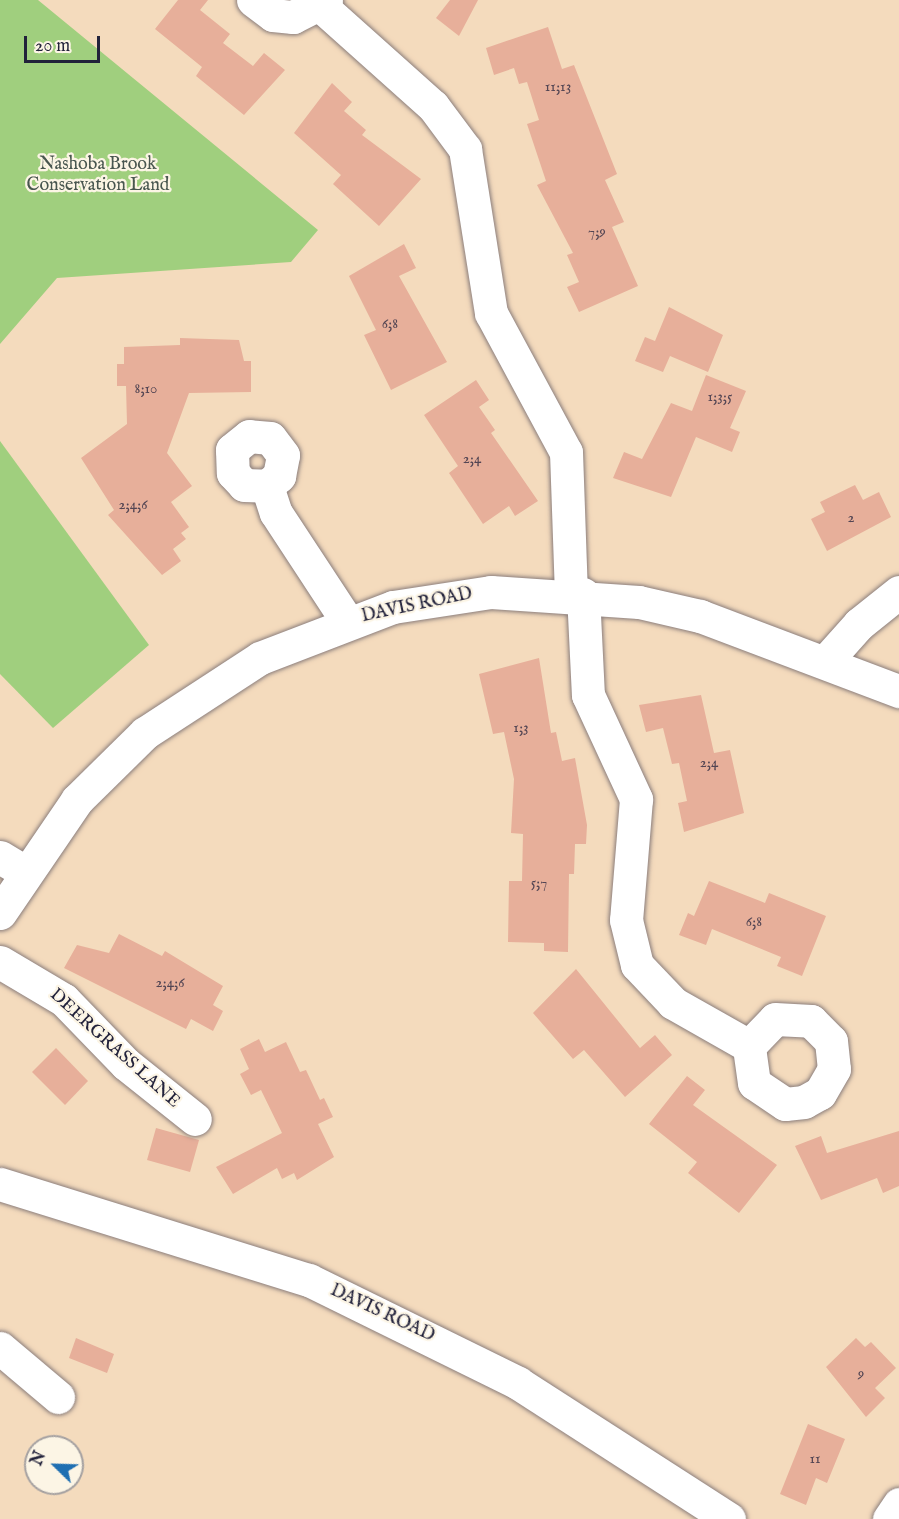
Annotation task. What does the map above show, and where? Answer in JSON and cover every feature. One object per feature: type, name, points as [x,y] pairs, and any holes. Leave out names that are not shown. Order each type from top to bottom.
[{"type":"street","points":[[254,0],[283,17],[323,3],[426,99],[465,149],[491,313],[566,452],[577,594],[588,695],[636,799],[626,920],[631,951],[655,988],[750,1046]]},
{"type":"street","points":[[267,486],[276,513],[347,621]]},
{"type":"street","name":"DAVIS ROAD","points":[[0,913],[12,864],[145,733],[227,675],[347,621],[393,607],[491,591],[577,594],[700,616],[899,691]]},
{"type":"street","points":[[825,662],[859,624],[899,592]]},
{"type":"street","name":"DEERGRASS LANE","points":[[0,962],[64,1000],[126,1064],[195,1119]]},
{"type":"street","name":"DAVIS ROAD","points":[[0,1184],[236,1253],[320,1285],[518,1383],[729,1519]]},
{"type":"street","points":[[0,1348],[58,1397]]},
{"type":"street","points":[[890,1519],[899,1504]]},
{"type":"green space","name":"Nashoba Brook Conservation Land","points":[[0,0],[38,0],[318,230],[291,262],[57,278],[0,344]]},
{"type":"green space","points":[[0,441],[149,645],[53,728],[0,674]]},
{"type":"building","points":[[178,0],[208,0],[200,10],[230,34],[223,43],[253,66],[264,53],[285,70],[244,115],[196,76],[202,67],[155,29]]},
{"type":"building","points":[[450,0],[478,0],[459,36],[436,18]]},
{"type":"building","points":[[548,27],[562,69],[574,65],[617,174],[605,180],[624,222],[612,227],[638,286],[579,312],[567,287],[579,282],[567,255],[573,253],[537,185],[546,181],[527,124],[539,120],[527,82],[519,84],[514,68],[494,75],[486,48]]},
{"type":"building","points":[[332,83],[352,102],[344,111],[366,130],[362,135],[421,179],[379,226],[333,184],[341,175],[294,133]]},
{"type":"building","points":[[404,244],[416,268],[399,276],[447,362],[391,390],[364,335],[376,330],[349,276]]},
{"type":"building","points":[[669,307],[723,335],[708,372],[670,356],[663,372],[635,361],[645,337],[655,341]]},
{"type":"building","points":[[180,338],[239,340],[244,361],[251,361],[251,392],[189,393],[167,453],[192,486],[171,502],[189,527],[181,533],[186,539],[173,549],[181,561],[162,575],[108,515],[114,510],[81,458],[127,424],[126,386],[117,386],[117,364],[124,364],[124,347],[180,345]]},
{"type":"building","points":[[706,375],[746,391],[730,428],[740,432],[732,452],[696,437],[671,497],[613,478],[624,452],[642,459],[671,403],[692,411]]},
{"type":"building","points":[[476,380],[489,400],[479,407],[495,430],[491,433],[538,501],[515,516],[509,506],[483,524],[449,473],[458,466],[424,415]]},
{"type":"building","points":[[855,485],[863,500],[879,492],[891,517],[827,551],[811,519],[825,512],[820,502]]},
{"type":"building","points":[[539,658],[551,733],[556,732],[562,761],[575,758],[587,825],[586,844],[575,844],[574,874],[569,874],[568,952],[544,951],[544,943],[508,942],[509,881],[522,881],[523,834],[511,833],[514,779],[504,732],[493,734],[479,674]]},
{"type":"building","points":[[701,695],[714,753],[730,750],[744,813],[684,832],[678,803],[687,801],[679,763],[672,764],[663,728],[646,732],[639,705]]},
{"type":"building","points":[[709,881],[765,903],[769,893],[826,916],[802,976],[777,966],[781,957],[712,929],[706,945],[679,935],[688,913],[694,916]]},
{"type":"building","points":[[119,934],[162,956],[165,951],[223,986],[213,1005],[223,1011],[213,1031],[191,1019],[186,1029],[64,968],[77,945],[109,953]]},
{"type":"building","points":[[576,969],[640,1048],[655,1035],[672,1055],[625,1097],[584,1050],[573,1059],[533,1013]]},
{"type":"building","points":[[259,1039],[265,1052],[286,1042],[300,1072],[306,1070],[320,1100],[324,1098],[333,1117],[318,1124],[334,1157],[297,1180],[294,1173],[282,1179],[277,1168],[233,1194],[216,1167],[282,1133],[261,1090],[251,1095],[240,1074],[249,1069],[240,1049]]},
{"type":"building","points":[[56,1048],[88,1081],[65,1105],[32,1072]]},
{"type":"building","points":[[687,1076],[705,1090],[693,1105],[777,1165],[739,1213],[688,1173],[697,1162],[649,1124]]},
{"type":"building","points":[[156,1128],[199,1140],[190,1172],[147,1160]]},
{"type":"building","points":[[899,1131],[899,1186],[883,1193],[877,1178],[821,1200],[795,1146],[821,1136],[827,1153]]},
{"type":"building","points":[[76,1338],[114,1354],[107,1373],[69,1358]]},
{"type":"building","points":[[856,1338],[865,1347],[871,1342],[896,1368],[875,1388],[885,1398],[866,1417],[826,1367]]},
{"type":"building","points":[[808,1424],[845,1439],[827,1483],[816,1478],[806,1505],[780,1494]]}]
